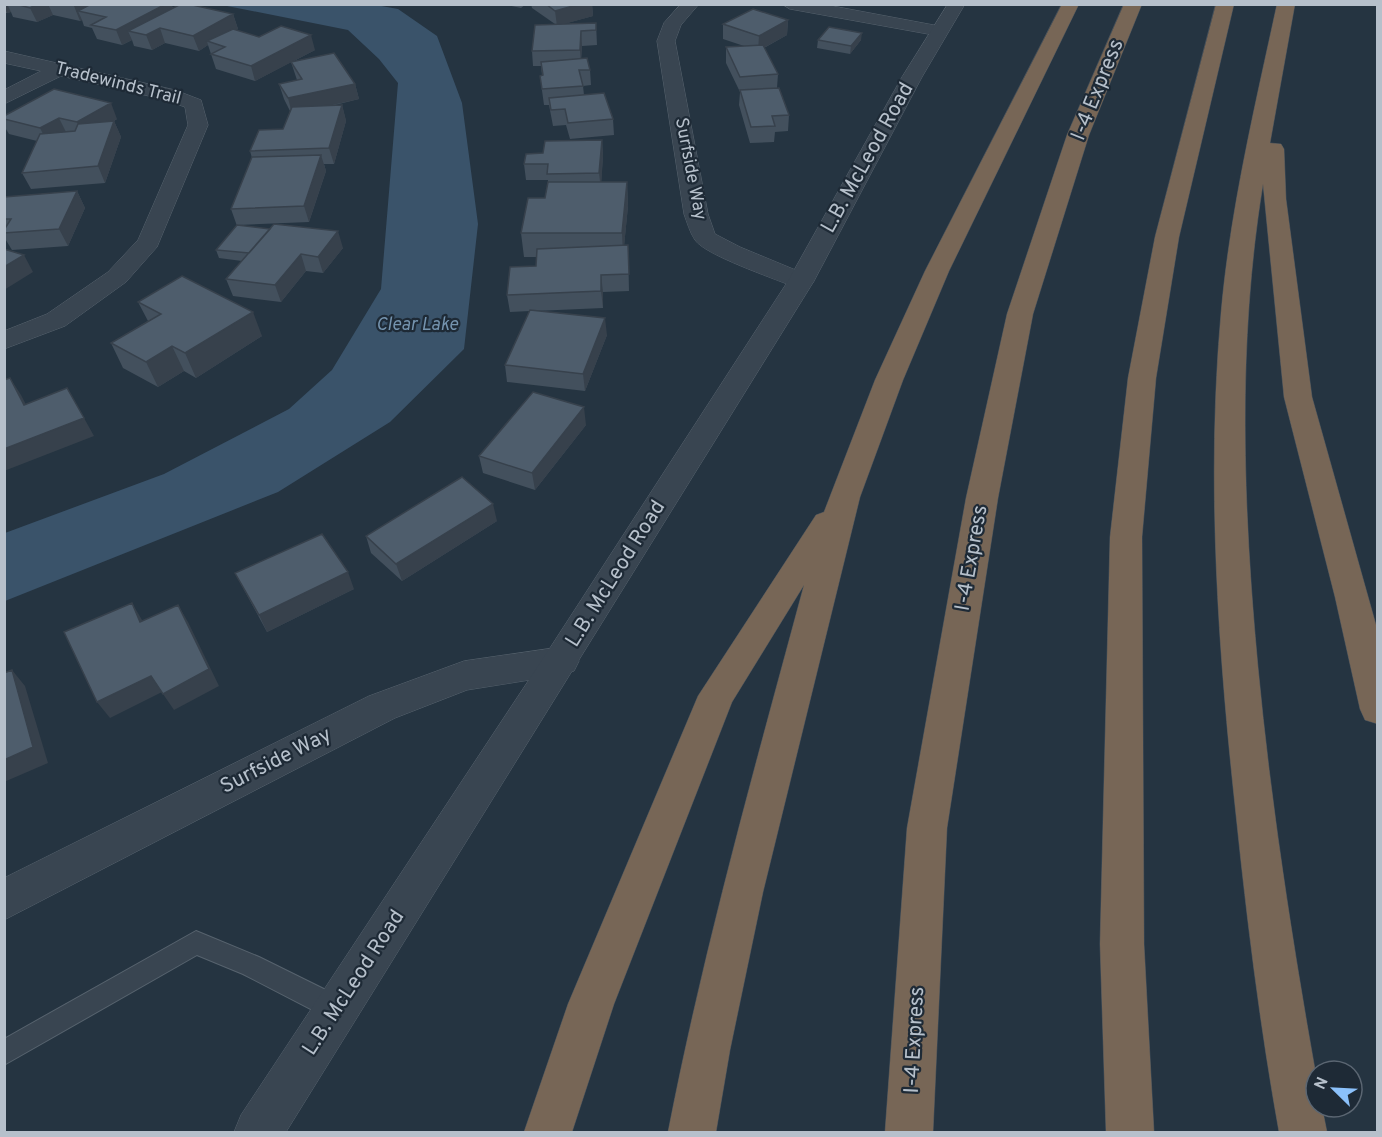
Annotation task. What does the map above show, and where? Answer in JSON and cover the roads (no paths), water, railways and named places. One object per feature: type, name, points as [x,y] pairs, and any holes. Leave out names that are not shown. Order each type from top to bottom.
[{"type":"highway","points":[[692,1132],[707,1050],[742,892],[844,497],[890,380],[937,271],[1071,4]]},
{"type":"highway","name":"I-4 Express","points":[[909,1132],[927,828],[982,498],[1020,314],[1078,135],[1133,4]]},
{"type":"highway","points":[[1130,1132],[1122,944],[1126,537],[1142,378],[1167,237],[1226,4]]},
{"type":"highway","points":[[1286,4],[1270,79],[1244,236],[1233,328],[1230,421],[1234,557],[1244,706],[1261,861],[1292,1078],[1303,1132]]},
{"type":"highway","points":[[1270,79],[1275,199],[1298,397],[1352,597],[1377,709]]},
{"type":"highway","points":[[548,1132],[591,1005],[717,696],[844,497]]},
{"type":"street","name":"Surfside Way","points":[[691,4],[673,23],[666,41],[696,214],[705,238],[731,252],[801,281]]},
{"type":"street","points":[[790,4],[948,18]]},
{"type":"street","name":"L.B. McLeod Road","points":[[258,1132],[561,661],[801,281],[948,18]]},
{"type":"street","name":"Tradewinds Trail","points":[[4,57],[168,94],[194,104],[198,125],[149,242],[117,277],[56,320],[4,341]]},
{"type":"street","points":[[4,98],[59,69]]},
{"type":"street","name":"Surfside Way","points":[[4,900],[382,707],[464,676],[561,661]]},
{"type":"lane","points":[[4,1053],[196,943],[251,965],[337,1009]]},
{"type":"water","name":"Clear Lake","points":[[222,5],[376,5],[398,9],[437,36],[462,103],[478,224],[464,349],[390,422],[278,492],[5,601],[5,533],[164,474],[289,409],[332,370],[381,289],[398,83],[379,59],[348,30]]}]
